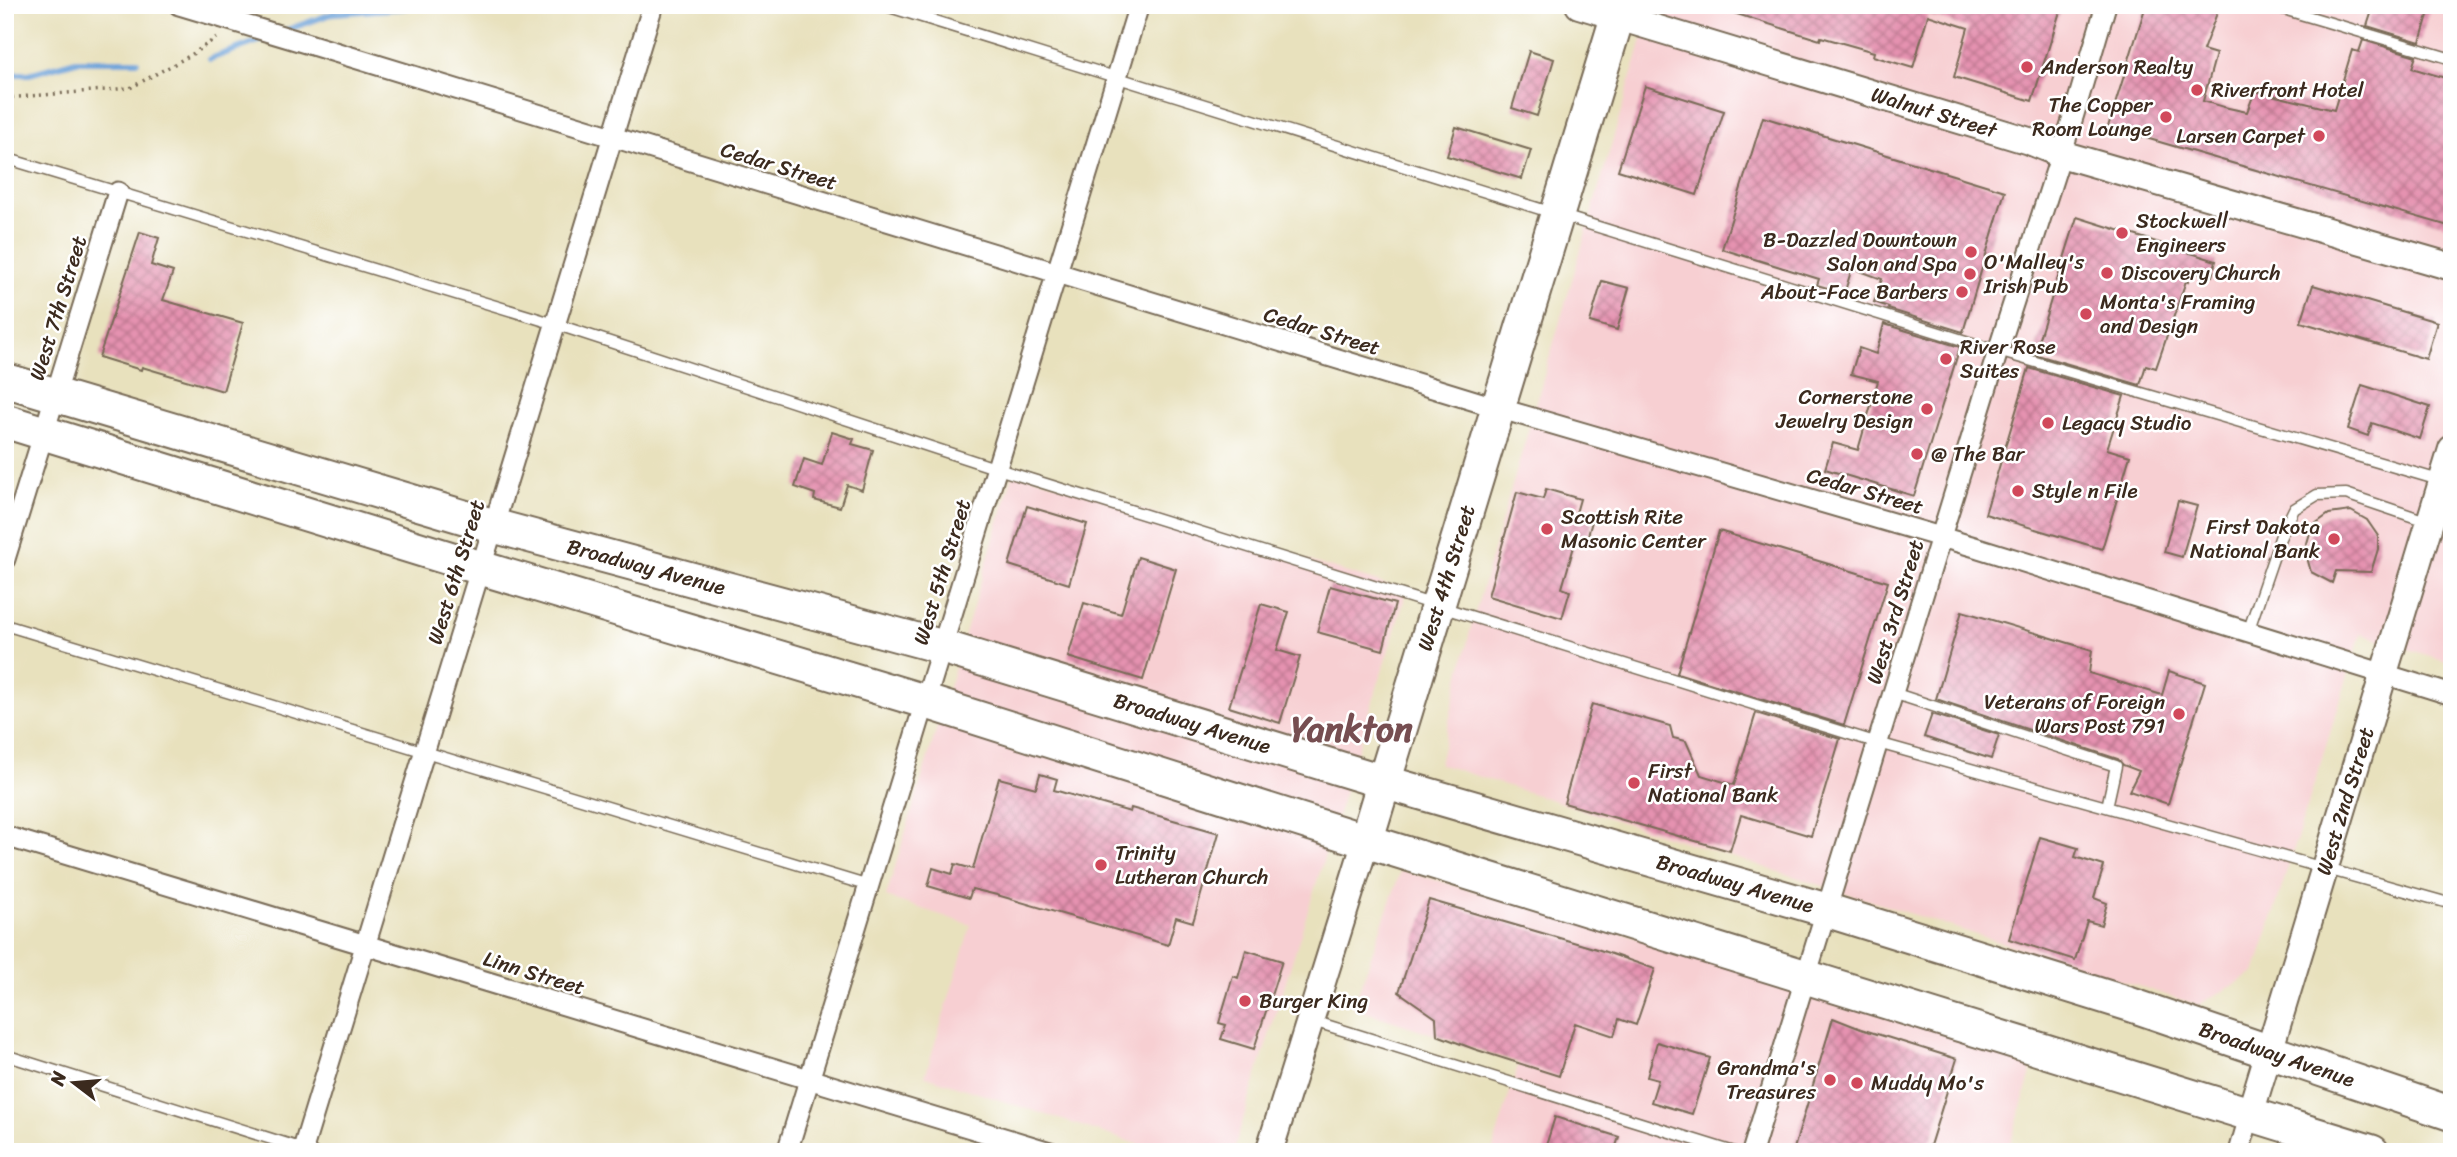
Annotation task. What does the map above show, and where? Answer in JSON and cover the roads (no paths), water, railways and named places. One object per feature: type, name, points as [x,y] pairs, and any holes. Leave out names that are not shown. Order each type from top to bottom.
[{"type":"highway","name":"West 4th Street","points":[[1366,841],[1619,11]]},
{"type":"highway","name":"Broadway Avenue","points":[[5,380],[494,526],[943,647],[1384,782],[1826,911],[2129,1004],[2452,1114]]},
{"type":"highway","points":[[5,421],[927,702],[1366,841],[2372,1152]]},
{"type":"street","name":"Cedar Street","points":[[180,5],[221,25],[312,45],[1498,408],[1942,537],[2452,695]]},
{"type":"street","name":"West 6th Street","points":[[306,1151],[365,946],[653,5]]},
{"type":"street","name":"West 5th Street","points":[[787,1152],[1139,5]]},
{"type":"street","name":"Walnut Street","points":[[1579,5],[1619,11],[2029,141],[2061,154],[2452,267]]},
{"type":"street","name":"West 3rd Street","points":[[1752,1152],[2106,5]]},
{"type":"street","name":"West 7th Street","points":[[5,559],[118,192]]},
{"type":"street","name":"West 2nd Street","points":[[2239,1152],[2429,522],[2447,483],[2452,449]]},
{"type":"street","name":"Linn Street","points":[[5,836],[1050,1152]]},
{"type":"street","name":"West 4th Street","points":[[1269,1152],[1366,841]]},
{"type":"lane","points":[[883,5],[1998,351],[2447,483]]},
{"type":"lane","points":[[2270,5],[2452,59]]},
{"type":"lane","points":[[5,158],[555,324],[998,470],[1878,743],[2452,904]]},
{"type":"lane","points":[[2248,632],[2280,538],[2294,509],[2317,495],[2346,494],[2429,522]]},
{"type":"lane","points":[[5,625],[869,886]]},
{"type":"lane","points":[[1893,693],[2116,766],[2107,807]]},
{"type":"lane","points":[[1310,1020],[1734,1152]]},
{"type":"lane","points":[[5,1055],[306,1151]]},
{"type":"waterway","points":[[284,31],[334,13],[413,5]]},
{"type":"waterway","points":[[210,59],[267,38]]},
{"type":"waterway","points":[[5,74],[29,74],[76,61],[137,61]]},
{"type":"place","name":"Anderson Realty","points":[[2027,67]]},
{"type":"place","name":"Riverfront Hotel","points":[[2197,90]]},
{"type":"place","name":"The Copper Room Lounge","points":[[2166,117]]},
{"type":"place","name":"Larsen Carpet","points":[[2319,136]]},
{"type":"place","name":"Stockwell Engineers","points":[[2122,233]]},
{"type":"place","name":"B-Dazzled Downtown Salon and Spa","points":[[1971,252]]},
{"type":"place","name":"Discovery Church","points":[[2107,273]]},
{"type":"place","name":"O'Malley's Irish Pub","points":[[1970,274]]},
{"type":"place","name":"About-Face Barbers","points":[[1962,292]]},
{"type":"place","name":"Monta's Framing and Design","points":[[2086,314]]},
{"type":"place","name":"River Rose Suites","points":[[1946,359]]},
{"type":"place","name":"Cornerstone Jewelry Design","points":[[1927,409]]},
{"type":"place","name":"Legacy Studio","points":[[2048,423]]},
{"type":"place","name":"@ The Bar","points":[[1917,454]]},
{"type":"place","name":"Style n File","points":[[2018,491]]},
{"type":"place","name":"Scottish Rite Masonic Center","points":[[1547,529]]},
{"type":"place","name":"First Dakota National Bank","points":[[2334,539]]},
{"type":"place","name":"Veterans of Foreign Wars Post 791","points":[[2179,714]]},
{"type":"place","name":"First National Bank","points":[[1634,783]]},
{"type":"place","name":"Trinity Lutheran Church","points":[[1101,865]]},
{"type":"place","name":"Burger King","points":[[1245,1001]]},
{"type":"place","name":"Grandma's Treasures","points":[[1830,1080]]},
{"type":"place","name":"Muddy Mo's","points":[[1857,1083]]},
{"type":"district","name":"Yankton","points":[[1352,729]]}]
